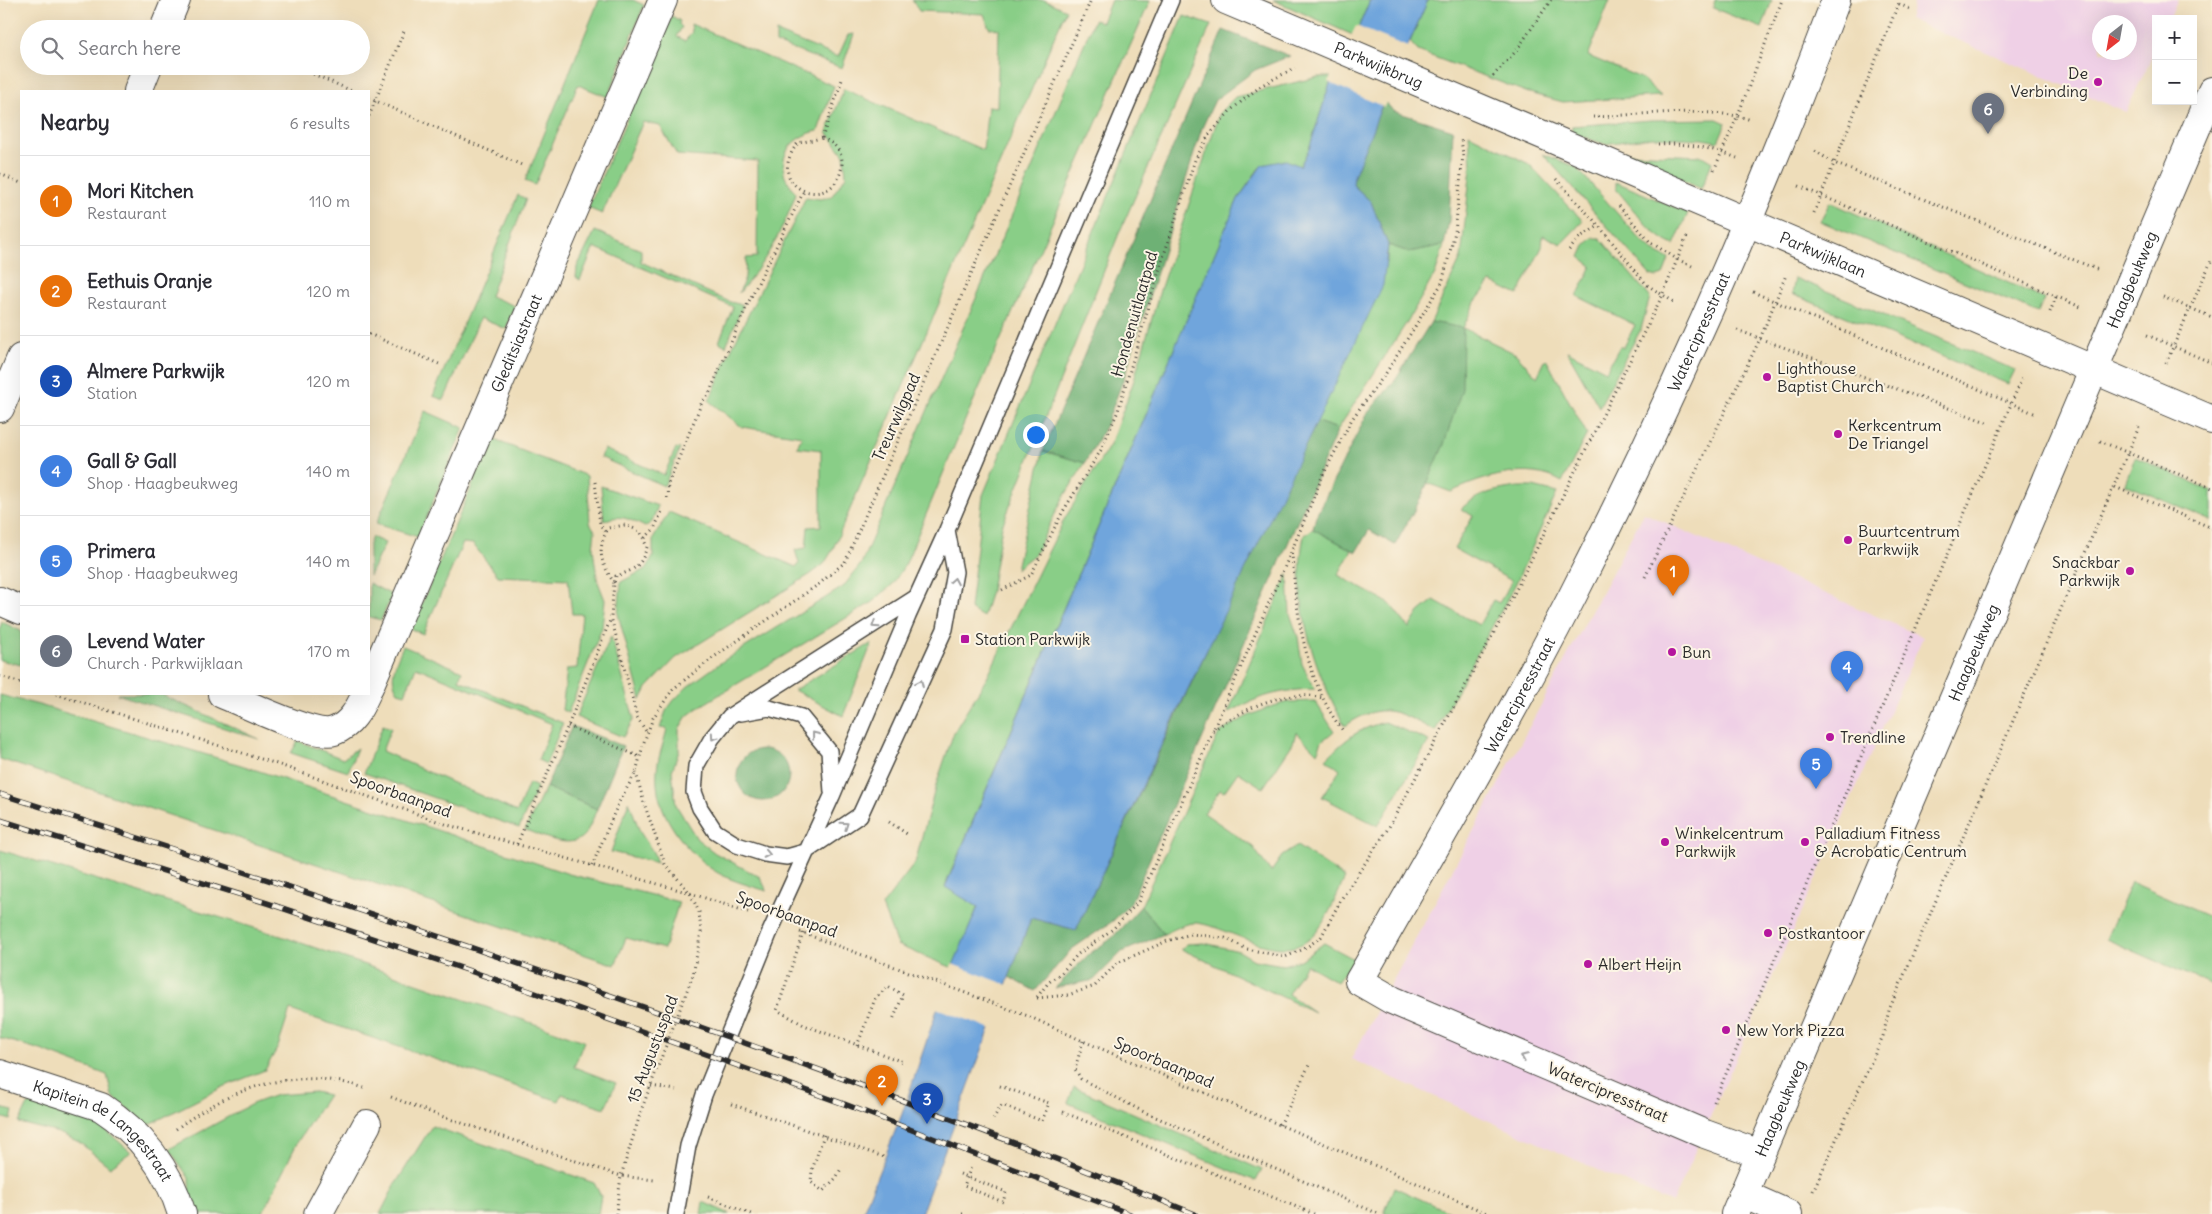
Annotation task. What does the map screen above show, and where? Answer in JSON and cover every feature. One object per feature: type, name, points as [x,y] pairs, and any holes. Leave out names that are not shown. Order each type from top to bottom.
[{"type":"street","points":[[168,20],[176,0]]},
{"type":"street","name":"Gleditsiastraat","points":[[370,684],[663,0]]},
{"type":"street","name":"Parkwijkbrug","points":[[1226,0],[1434,89]]},
{"type":"street","name":"Watercipresstraat","points":[[1760,1154],[1666,1117],[1392,1000],[1359,981],[1471,784],[1572,597],[1723,279],[1785,133],[1836,0]]},
{"type":"street","points":[[138,90],[144,75]]},
{"type":"street","name":"Parkwijklaan","points":[[1434,89],[2212,420]]},
{"type":"street","name":"Haagbeukweg","points":[[1739,1204],[2212,91]]},
{"type":"street","points":[[0,408],[20,360]]},
{"type":"street","points":[[0,601],[20,610]]},
{"type":"street","points":[[224,695],[314,732],[334,731],[348,723],[365,696]]},
{"type":"street","name":"Kapitein de Langestraat","points":[[0,1074],[102,1107],[115,1115],[135,1131],[150,1150],[168,1181],[182,1214]]},
{"type":"street","points":[[318,1214],[367,1124]]},
{"type":"street","points":[[1739,1204],[1788,1214]]},
{"type":"lane","points":[[676,1214],[688,1146],[704,1095],[775,921],[832,796],[947,530],[1171,0]]},
{"type":"lane","points":[[916,598],[730,716],[712,738],[696,766],[694,792],[700,808],[714,830],[737,845],[765,854],[787,857],[805,852],[860,815],[945,629],[956,572],[947,530]]},
{"type":"lane","points":[[730,716],[768,708],[801,718],[829,751],[832,796]]},
{"type":"path","name":"Treurwilgpad","points":[[592,866],[618,804],[636,772],[653,718],[673,689],[714,657],[819,584],[845,562],[1091,0]]},
{"type":"path","points":[[1488,82],[1516,51],[1550,0]]},
{"type":"path","points":[[1461,137],[1463,155],[1455,232],[1442,283],[1386,373],[1352,419],[1322,477],[1138,902],[1113,929],[1078,954],[1062,972],[1048,983],[1037,998],[1068,995],[1095,986],[1117,963],[1167,941],[1191,934],[1225,938],[1247,949],[1285,957],[1304,949],[1322,937],[1342,898],[1389,827],[1465,688],[1662,296],[1738,115],[1782,0]]},
{"type":"path","points":[[1645,577],[1760,339],[1799,245],[1822,197],[1899,2],[1910,9]]},
{"type":"path","points":[[370,114],[404,31]]},
{"type":"path","name":"Hondenuitlaatpad","points":[[1002,590],[1031,575],[1062,513],[1101,450],[1124,393],[1161,264],[1195,160],[1209,135],[1230,110],[1262,85],[1300,66]]},
{"type":"path","points":[[315,75],[350,90]]},
{"type":"path","points":[[822,138],[843,77]]},
{"type":"path","points":[[370,98],[524,166]]},
{"type":"path","points":[[1588,117],[1700,113],[1738,115],[1785,133],[1834,164],[2212,317]]},
{"type":"path","points":[[822,138],[832,142],[842,159],[838,182],[825,192],[809,193],[791,181],[786,170],[788,159],[798,143],[808,139],[822,138]]},
{"type":"path","points":[[1657,144],[1677,143],[1694,145],[1721,152],[2212,363]]},
{"type":"path","points":[[0,174],[20,183]]},
{"type":"path","points":[[667,498],[668,484],[748,303],[804,191]]},
{"type":"path","points":[[1614,200],[1650,242],[1677,259],[2010,404],[2212,488]]},
{"type":"path","points":[[1569,250],[1580,237],[1599,226]]},
{"type":"path","points":[[1810,1196],[1883,1036],[1892,1002],[2115,487],[2173,346],[2212,260]]},
{"type":"path","points":[[1714,1104],[2056,297]]},
{"type":"path","points":[[370,334],[439,364]]},
{"type":"path","points":[[595,482],[600,524],[605,533]]},
{"type":"path","points":[[2115,487],[2212,528]]},
{"type":"path","points":[[645,538],[654,529],[663,509]]},
{"type":"path","points":[[517,844],[568,726],[611,617],[616,576],[627,572],[642,561],[647,547],[645,538],[640,531],[625,525],[608,528],[601,548],[601,559],[614,583]]},
{"type":"path","points":[[1292,550],[1298,612],[1310,668],[1334,720],[1344,732]]},
{"type":"path","points":[[611,617],[637,717],[647,733]]},
{"type":"path","points":[[0,676],[20,683]]},
{"type":"path","name":"Spoorbaanpad","points":[[59,695],[277,764],[448,825],[690,893],[775,921],[1028,1016],[1489,1214]]},
{"type":"path","points":[[1212,730],[1241,711],[1276,697],[1312,696],[1324,698]]},
{"type":"path","points":[[568,726],[640,756]]},
{"type":"path","name":"Treurwilgpad","points":[[636,772],[644,803],[665,864],[690,893]]},
{"type":"path","name":"15 Augustuspad","points":[[616,1214],[621,1176],[642,1108],[693,975],[701,932],[699,912],[690,893]]},
{"type":"path","points":[[803,933],[777,1010],[804,1026],[904,1062]]},
{"type":"path","points":[[857,1046],[875,999],[888,986],[903,995],[894,1020]]},
{"type":"path","points":[[1083,1041],[1075,1069],[1081,1079],[1142,1111],[1379,1214]]},
{"type":"path","points":[[1280,1125],[1309,1065]]},
{"type":"path","points":[[993,1119],[1002,1106],[1042,1121],[1049,1103],[997,1085]]},
{"type":"path","points":[[651,1086],[704,1095],[884,1157]]},
{"type":"path","points":[[1063,1112],[1314,1214]]},
{"type":"path","points":[[824,1135],[812,1170],[811,1182],[823,1191],[836,1178],[842,1167]]},
{"type":"path","points":[[960,1174],[969,1177],[1006,1192],[1003,1202],[964,1186],[966,1180],[968,1174],[971,1168]]},
{"type":"shaded area","name":"De Verbinding","points":[[1915,0],[2178,0],[2171,15],[2152,15],[2152,57],[2126,112],[1909,19]]},
{"type":"shaded area","points":[[1644,513],[1923,637],[1672,1203],[1351,1059]]},
{"type":"green space","points":[[599,0],[633,0],[644,5],[608,97],[578,85],[535,185],[525,181]]},
{"type":"green space","points":[[912,0],[1044,0],[1066,10],[832,551],[824,564],[676,658],[647,688],[641,700],[618,614],[621,582],[647,568],[653,557],[653,539],[669,512],[796,567],[799,563],[795,550],[806,548],[808,527],[821,526],[821,450],[797,447],[802,436],[742,427],[709,401],[731,350],[806,197],[820,199],[831,197],[846,176],[844,155],[827,132],[844,89],[983,150],[988,106],[997,107],[999,29],[989,28],[984,14],[919,11]]},
{"type":"green space","points":[[1111,0],[1150,1],[966,418],[906,563],[892,585],[871,603],[699,707],[687,716],[679,729],[679,751],[672,771],[676,805],[697,839],[715,853],[760,877],[767,891],[730,879],[710,868],[689,849],[679,838],[664,812],[657,785],[657,770],[667,729],[660,728],[666,711],[687,687],[723,661],[843,587],[861,564],[1031,171],[1094,20],[1102,22]]},
{"type":"green space","points":[[1273,0],[1370,0],[1355,36]]},
{"type":"green space","points":[[1428,0],[1610,0],[1588,56],[1641,78],[1661,96],[1563,102],[1526,92],[1418,51],[1410,42]]},
{"type":"green space","points":[[1715,0],[1772,0],[1762,28],[1713,8]]},
{"type":"green space","points":[[672,16],[680,21],[679,24],[682,27],[677,36],[685,41],[692,32],[691,24],[834,86],[818,131],[803,136],[787,150],[783,164],[784,173],[787,181],[796,193],[786,220],[772,246],[757,270],[739,293],[745,277],[746,258],[757,257],[758,161],[677,155],[660,126],[643,122],[602,214],[588,208]]},
{"type":"green space","points":[[1184,16],[1211,25],[1120,231],[1002,526],[991,591],[983,617],[970,609],[983,495]]},
{"type":"green space","points":[[1223,30],[1290,56],[1255,70],[1215,100],[1202,128],[1125,375],[1106,425],[1085,463],[1043,451]]},
{"type":"green space","points":[[776,32],[838,57],[848,35],[854,34],[842,68],[776,43]]},
{"type":"green space","points":[[1318,77],[1332,77],[1309,149],[1300,166],[1259,168],[1238,199],[945,886],[978,906],[953,968],[897,945],[882,906],[915,863],[936,785],[954,732],[985,681],[1065,518],[1110,445],[1133,383],[1161,287],[1220,112],[1235,97]]},
{"type":"green space","points":[[1384,100],[1393,111],[1453,130],[1449,221],[1444,245],[1409,252],[1388,245],[1371,202],[1353,185],[1354,176]]},
{"type":"green space","points":[[1717,119],[1726,123],[1718,142],[1703,139],[1653,137],[1605,144],[1573,134],[1572,126],[1651,120]]},
{"type":"green space","points":[[1469,134],[1529,164],[1583,221],[1561,244],[1543,235],[1542,247],[1518,295],[1491,282],[1475,302],[1463,328],[1431,322],[1461,258],[1471,167]]},
{"type":"green space","points":[[1626,153],[1702,156],[1712,162],[1701,189]]},
{"type":"green space","points":[[1543,154],[1576,167],[1641,240],[1653,251],[1669,259],[1663,275],[1657,277],[1650,275]]},
{"type":"green space","points":[[1616,182],[1688,213],[1674,245],[1657,235],[1642,220],[1616,189]]},
{"type":"green space","points":[[518,195],[526,199],[490,296],[515,306],[506,329],[480,318],[444,400],[433,396]]},
{"type":"green space","points":[[1830,202],[2044,299],[2038,313],[1820,221]]},
{"type":"green space","points":[[595,231],[641,250],[641,262],[730,302],[743,305],[726,346],[719,342],[733,307],[594,247],[580,280],[576,277],[577,267]]},
{"type":"green space","points":[[1592,238],[1600,238],[1650,297],[1641,329],[1599,407],[1567,351],[1606,371],[1620,346],[1623,348],[1635,325],[1577,296],[1592,266],[1580,257],[1585,246]]},
{"type":"green space","points":[[1388,245],[1409,252],[1444,245],[1436,272],[1407,322],[1338,429],[1314,421],[1387,260]]},
{"type":"green space","points":[[1795,278],[2015,370],[2008,384],[1792,294]]},
{"type":"green space","points":[[1431,322],[1463,328],[1462,389],[1444,444],[1421,498],[1395,545],[1369,530],[1356,552],[1313,529],[1316,516],[1367,414],[1393,383]]},
{"type":"green space","points":[[1463,328],[1516,354],[1537,377],[1546,359],[1587,434],[1562,482],[1549,476],[1521,472],[1477,481],[1451,492],[1427,483],[1444,444]]},
{"type":"green space","points":[[425,411],[464,428],[418,537],[376,524]]},
{"type":"green space","points":[[1314,421],[1338,429],[1130,904],[1113,921],[1072,949],[1035,991],[1009,977],[1031,918],[1076,930]]},
{"type":"green space","points":[[492,439],[587,476],[590,523],[595,531],[593,548],[595,564],[598,582],[605,600],[602,628],[568,713],[562,710],[567,669],[577,668],[582,614],[572,614],[568,579],[498,576],[473,544],[463,543],[423,634],[411,629]]},
{"type":"green space","points":[[676,448],[680,449],[664,486],[600,457],[604,449],[664,475]]},
{"type":"green space","points":[[1043,451],[1085,463],[1062,500],[1035,554],[1016,569]]},
{"type":"green space","points":[[2135,457],[2212,491],[2212,521],[2125,484]]},
{"type":"green space","points":[[601,486],[658,506],[652,522],[645,527],[630,520],[620,518],[604,521]]},
{"type":"green space","points":[[1518,487],[1533,487],[1557,493],[1516,583],[1435,731],[1410,718],[1390,711],[1370,713],[1345,726],[1323,681],[1308,634],[1300,584],[1304,535],[1313,529],[1352,550],[1338,575],[1390,604],[1409,628],[1419,612],[1434,600],[1479,625],[1493,600],[1499,603],[1512,581],[1454,549],[1473,516],[1461,509],[1474,499],[1488,493]]},
{"type":"green space","points":[[372,537],[385,543],[370,574],[370,542]]},
{"type":"green space","points":[[1288,574],[1290,614],[1298,637],[1302,664],[1315,689],[1270,695],[1228,713]]},
{"type":"green space","points":[[370,584],[392,595],[381,620],[370,617]]},
{"type":"green space","points":[[2,622],[20,631],[20,665],[0,660],[0,628]]},
{"type":"green space","points":[[611,636],[634,719],[623,737],[576,717]]},
{"type":"green space","points":[[872,643],[843,716],[794,690]]},
{"type":"green space","points":[[403,646],[462,671],[459,680],[563,723],[546,764],[538,760],[552,724],[416,667],[405,694],[398,692],[393,675]]},
{"type":"green space","points":[[0,695],[241,765],[569,874],[679,902],[664,949],[626,938],[615,965],[0,759]]},
{"type":"green space","points":[[120,695],[162,695],[259,739]]},
{"type":"green space","points":[[1315,701],[1334,731],[1322,741],[1317,753],[1296,732],[1293,743],[1263,788],[1238,772],[1224,792],[1220,790],[1204,813],[1253,847],[1271,872],[1282,856],[1297,846],[1345,878],[1322,924],[1305,942],[1291,947],[1276,948],[1212,926],[1197,923],[1185,925],[1164,934],[1141,906],[1219,733],[1246,717],[1270,707],[1288,702]]},
{"type":"green space","points":[[1385,722],[1429,741],[1378,826],[1322,797],[1340,770],[1326,759],[1352,736],[1367,728]]},
{"type":"green space","points":[[383,725],[391,728],[382,751],[517,812],[529,783],[537,787],[519,828],[364,773]]},
{"type":"green space","points":[[572,726],[623,746],[597,809],[546,787]]},
{"type":"green space","points":[[298,741],[343,759],[357,748],[348,772],[291,753]]},
{"type":"green space","points":[[763,749],[773,751],[781,757],[787,765],[789,775],[787,785],[781,793],[773,799],[763,801],[753,799],[745,793],[739,785],[737,775],[739,765],[745,757],[753,751]]},
{"type":"green space","points":[[546,787],[597,809],[587,831],[581,838],[567,842],[558,841],[525,830]]},
{"type":"green space","points":[[629,801],[640,832],[653,852],[657,863],[611,852]]},
{"type":"green space","points":[[0,850],[284,937],[584,1041],[574,1067],[616,1083],[605,1108],[562,1094],[559,1101],[290,1010],[278,1047],[265,1070],[223,1087],[148,1125],[112,1096],[107,1075],[41,1050],[0,1038]]},
{"type":"green space","points":[[2131,882],[2212,918],[2212,985],[2106,939]]},
{"type":"green space","points":[[1141,906],[1164,934],[1122,952],[1094,980],[1055,988],[1089,954],[1112,938]]},
{"type":"green space","points":[[1204,943],[1239,951],[1254,960],[1283,965],[1301,960],[1324,943],[1354,959],[1337,982],[1306,964],[1288,994],[1314,1012],[1181,949],[1187,944]]},
{"type":"green space","points":[[1074,1087],[1262,1170],[1256,1181],[1068,1103]]},
{"type":"green space","points":[[315,1092],[328,1095],[298,1141],[262,1214],[196,1214],[190,1205],[189,1178],[169,1149],[252,1104],[276,1095]]},
{"type":"green space","points":[[38,1099],[81,1113],[101,1126],[131,1152],[110,1167],[79,1142],[59,1133],[19,1123],[27,1106]]},
{"type":"green space","points":[[0,1108],[13,1111],[11,1120],[0,1117]]},
{"type":"green space","points":[[432,1126],[594,1183],[601,1196],[598,1214],[380,1214],[396,1183]]},
{"type":"green space","points":[[1394,1187],[1453,1214],[1384,1214]]},
{"type":"green space","points":[[703,1202],[730,1214],[701,1214]]},
{"type":"water","points":[[1370,0],[1428,0],[1384,100],[1354,176],[1353,185],[1371,202],[1388,245],[1383,285],[1173,720],[1076,930],[1031,918],[921,1214],[862,1214],[902,1114],[948,977],[978,907],[945,887],[1238,199],[1262,165],[1286,160],[1300,166],[1309,149],[1332,77],[1355,36]]},
{"type":"pier","points":[[1356,26],[1410,48],[1384,107],[1328,82]]},
{"type":"pier","points":[[952,964],[1008,985],[992,1029],[936,1008]]},
{"type":"railway","points":[[0,794],[302,891],[602,992],[900,1100],[1195,1214]]},
{"type":"railway","points":[[0,820],[267,903],[527,990],[847,1105],[1130,1214]]},
{"type":"place","name":"De Verbinding","points":[[2098,82]]},
{"type":"place","name":"Levend Water","points":[[1988,134]]},
{"type":"place","name":"Lighthouse Baptist Church","points":[[1767,377]]},
{"type":"place","name":"Kerkcentrum De Triangel","points":[[1838,434]]},
{"type":"place","name":"Buurtcentrum Parkwijk","points":[[1848,540]]},
{"type":"place","name":"Snackbar Parkwijk","points":[[2130,571]]},
{"type":"place","name":"Mori Kitchen","points":[[1673,596]]},
{"type":"place","name":"Station Parkwijk","points":[[965,639]]},
{"type":"place","name":"Bun","points":[[1672,652]]},
{"type":"place","name":"Gall & Gall","points":[[1847,692]]},
{"type":"place","name":"Trendline","points":[[1830,737]]},
{"type":"place","name":"Primera","points":[[1816,789]]},
{"type":"place","name":"Winkelcentrum Parkwijk","points":[[1665,842]]},
{"type":"place","name":"Palladium Fitness & Acrobatic Centrum","points":[[1805,842]]},
{"type":"place","name":"Postkantoor","points":[[1768,933]]},
{"type":"place","name":"Albert Heijn","points":[[1588,964]]},
{"type":"place","name":"New York Pizza","points":[[1726,1030]]},
{"type":"place","name":"Eethuis Oranje","points":[[882,1106]]},
{"type":"place","name":"Almere Parkwijk","points":[[927,1124]]}]
